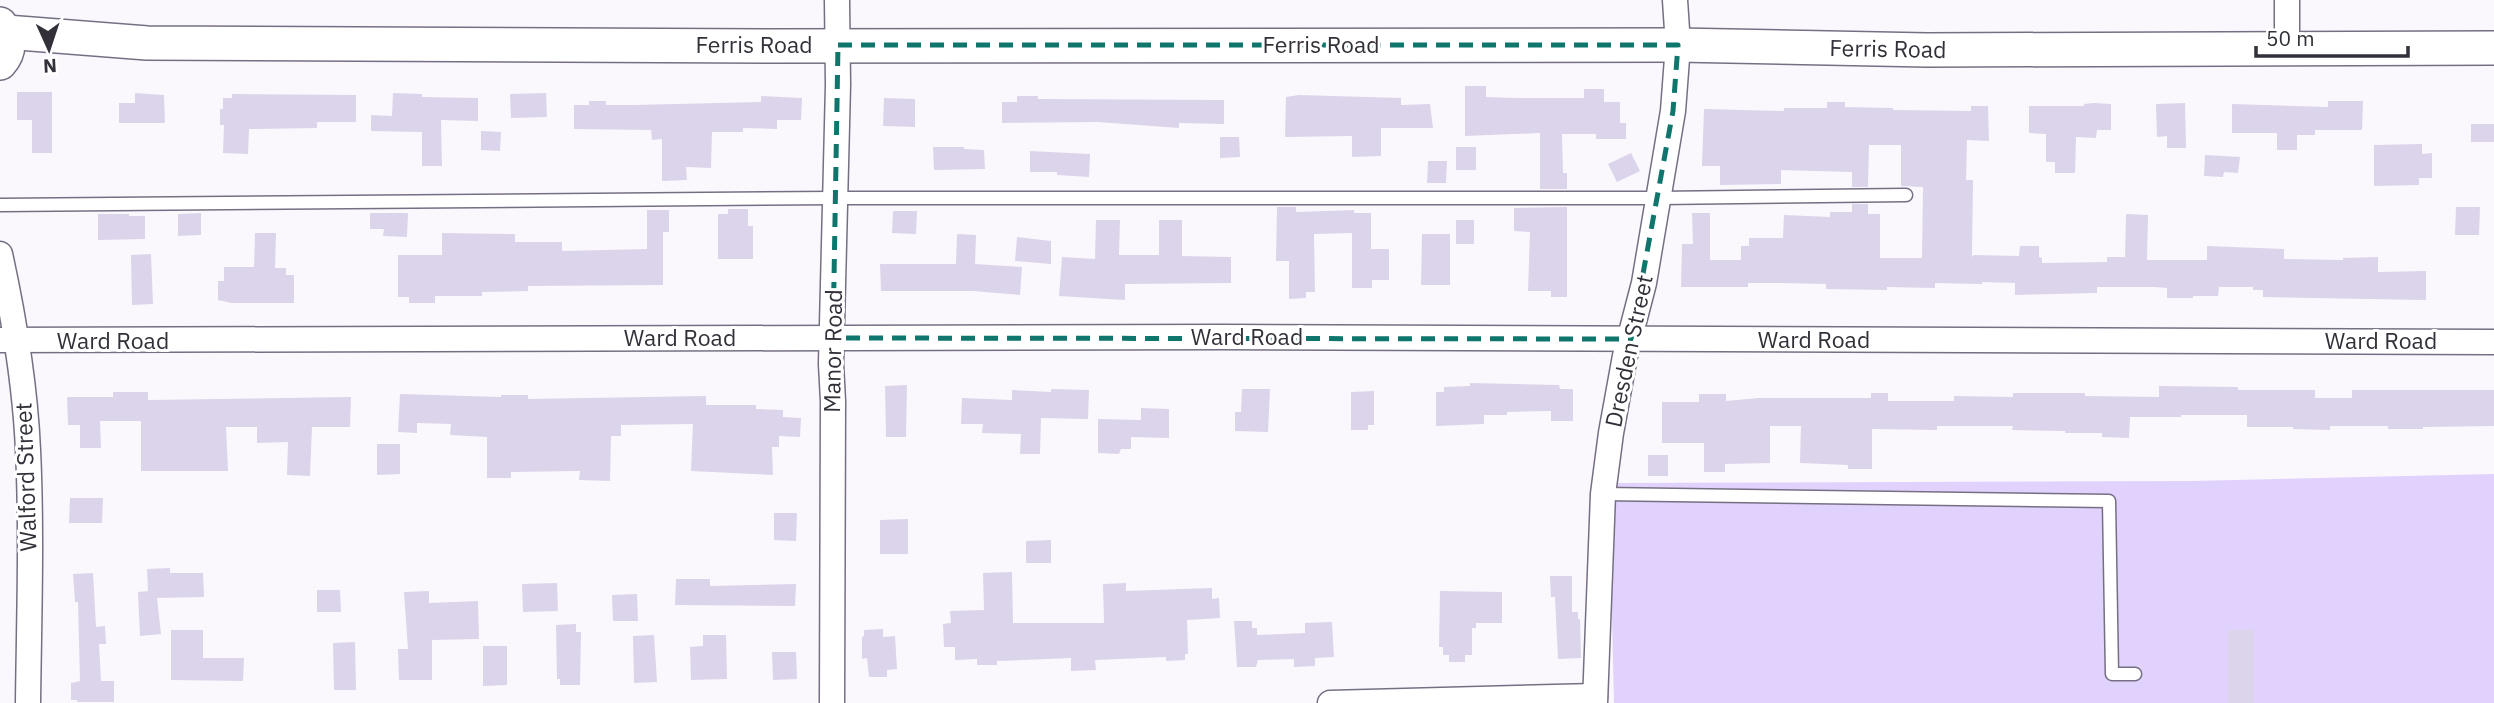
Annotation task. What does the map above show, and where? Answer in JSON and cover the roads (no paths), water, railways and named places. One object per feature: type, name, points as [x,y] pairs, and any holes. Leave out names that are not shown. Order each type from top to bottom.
[{"type":"main road","name":"Ferris Road","points":[[3,44],[1678,45],[1927,50],[2494,48]]},
{"type":"street","name":"Manor Road","points":[[832,703],[831,364],[836,198],[837,0]]},
{"type":"street","name":"Dresden Street","points":[[1595,700],[1603,494],[1625,356],[1644,283],[1673,111],[1678,45],[1675,0]]},
{"type":"street","points":[[2287,0],[2287,48]]},
{"type":"street","name":"Walford Street","points":[[0,254],[8,341],[28,448],[28,703]]},
{"type":"street","name":"Ward Road","points":[[8,341],[833,338],[2494,342]]},
{"type":"street","points":[[1330,703],[1595,700]]},
{"type":"lane","points":[[0,205],[836,198],[1658,198],[1906,195]]},
{"type":"lane","points":[[1603,494],[2109,500],[2112,674],[2135,674]]}]
